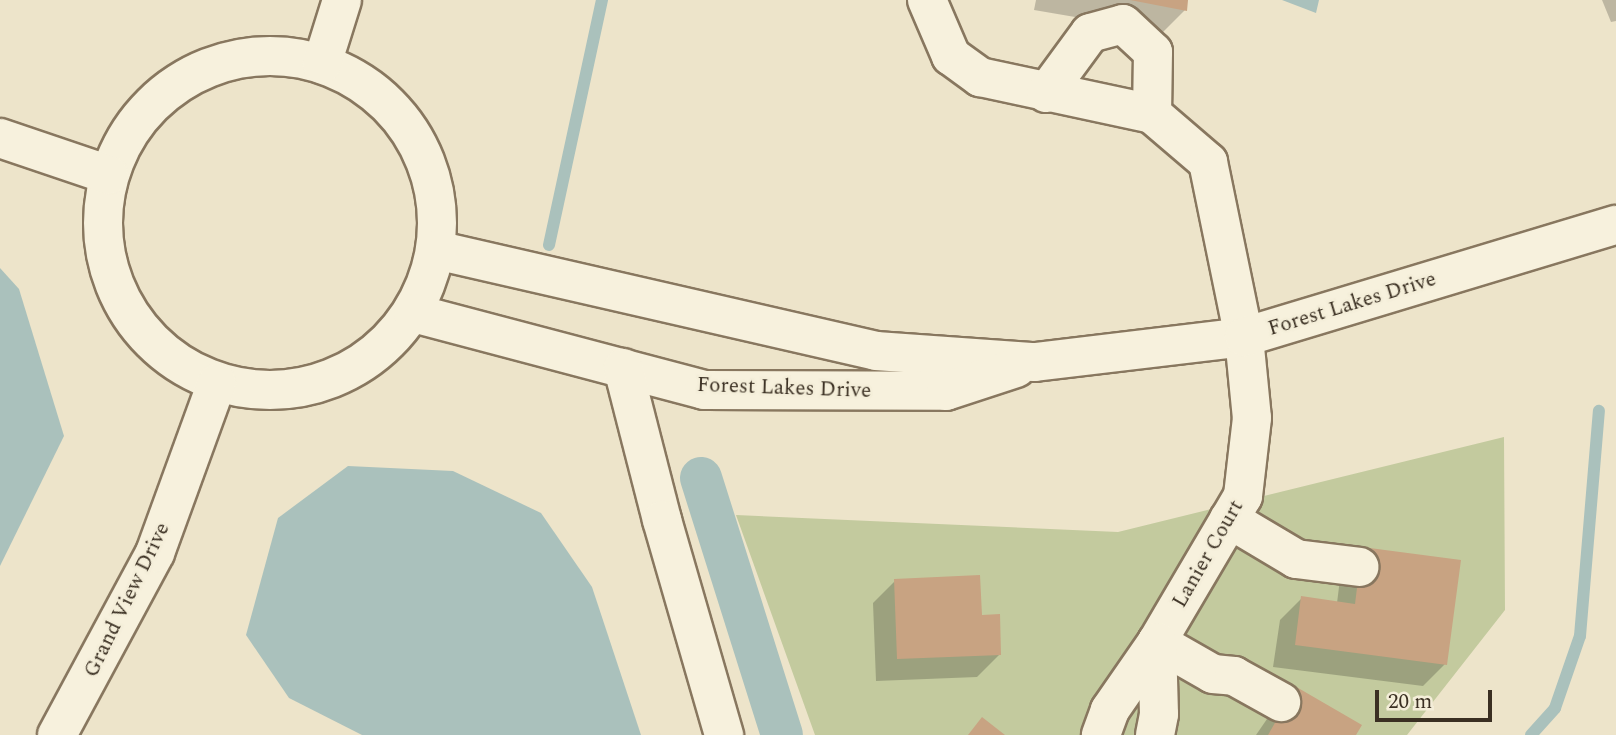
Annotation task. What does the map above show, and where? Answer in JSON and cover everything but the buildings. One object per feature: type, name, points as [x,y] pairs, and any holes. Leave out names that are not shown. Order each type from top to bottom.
[{"type":"street","points":[[322,64],[341,0]]},
{"type":"street","points":[[927,0],[951,56],[980,77],[1046,93],[1152,114],[1153,52],[1123,24],[1090,33],[1046,93]]},
{"type":"street","points":[[269,56],[322,64],[365,85],[399,117],[425,157],[437,203],[436,250],[428,283],[413,313],[376,354],[327,381],[273,391],[217,383],[171,359],[134,323],[110,277],[101,226],[108,175],[132,127],[169,89],[216,64],[269,56]]},
{"type":"street","name":"Lanier Court","points":[[1101,735],[1110,710],[1157,642],[1243,496],[1252,418],[1244,337],[1208,162],[1152,114]]},
{"type":"street","points":[[0,138],[108,175]]},
{"type":"street","name":"Forest Lakes Drive","points":[[436,250],[876,351],[1035,362],[1244,337],[1598,229],[1616,212]]},
{"type":"street","name":"Forest Lakes Drive","points":[[413,313],[704,390],[946,391],[1035,362]]},
{"type":"street","points":[[622,368],[662,520],[724,735]]},
{"type":"street","name":"Grand View Drive","points":[[57,735],[155,553],[217,383]]},
{"type":"street","points":[[1229,519],[1296,559],[1360,567]]},
{"type":"street","points":[[1157,642],[1213,674],[1234,677],[1281,702]]},
{"type":"street","points":[[1155,735],[1159,714],[1157,642]]},
{"type":"green space","points":[[1504,437],[1505,610],[1407,735],[815,735],[736,515],[1118,532]]},
{"type":"water","points":[[1282,0],[1319,0],[1316,13]]},
{"type":"water","points":[[0,268],[19,289],[64,436],[0,566]]},
{"type":"water","points":[[348,466],[453,471],[541,513],[592,587],[641,735],[362,735],[289,698],[246,635],[278,518]]},
{"type":"waterway","points":[[549,245],[602,0]]},
{"type":"waterway","points":[[1531,735],[1555,708],[1580,636],[1599,411]]},
{"type":"waterway","points":[[701,478],[782,735]]}]
